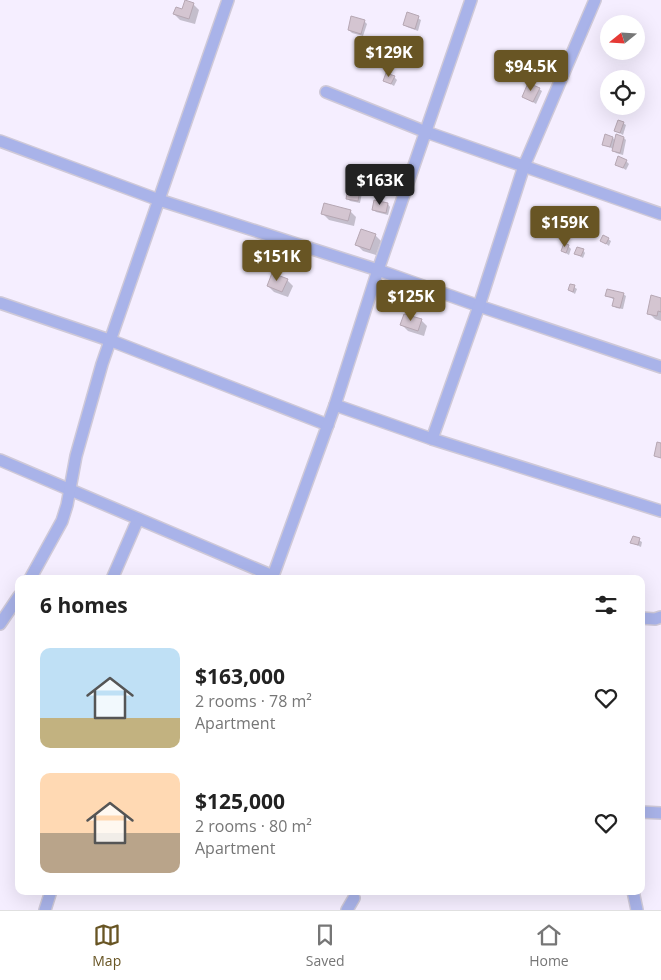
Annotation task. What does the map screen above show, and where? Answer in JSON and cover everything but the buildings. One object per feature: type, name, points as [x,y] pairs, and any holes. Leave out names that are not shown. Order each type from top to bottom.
[{"type":"street","points":[[32,575],[62,521],[76,456],[102,364],[112,341],[228,0]]},
{"type":"street","points":[[273,575],[335,406],[378,270],[471,0]]},
{"type":"street","points":[[432,439],[479,306],[524,166],[595,0]]},
{"type":"street","points":[[326,92],[426,132],[661,214]]},
{"type":"street","points":[[0,141],[159,200],[378,270],[661,367]]},
{"type":"street","points":[[0,304],[112,341],[328,425]]},
{"type":"street","points":[[335,406],[432,439],[661,511]]},
{"type":"street","points":[[0,460],[267,575]]},
{"type":"street","points":[[114,575],[138,519]]},
{"type":"street","points":[[0,624],[15,602]]},
{"type":"street","points":[[645,618],[661,617]]},
{"type":"street","points":[[645,812],[661,812]]},
{"type":"street","points":[[45,910],[50,895]]},
{"type":"street","points":[[634,895],[637,910]]},
{"type":"street","points":[[347,910],[354,898]]}]
